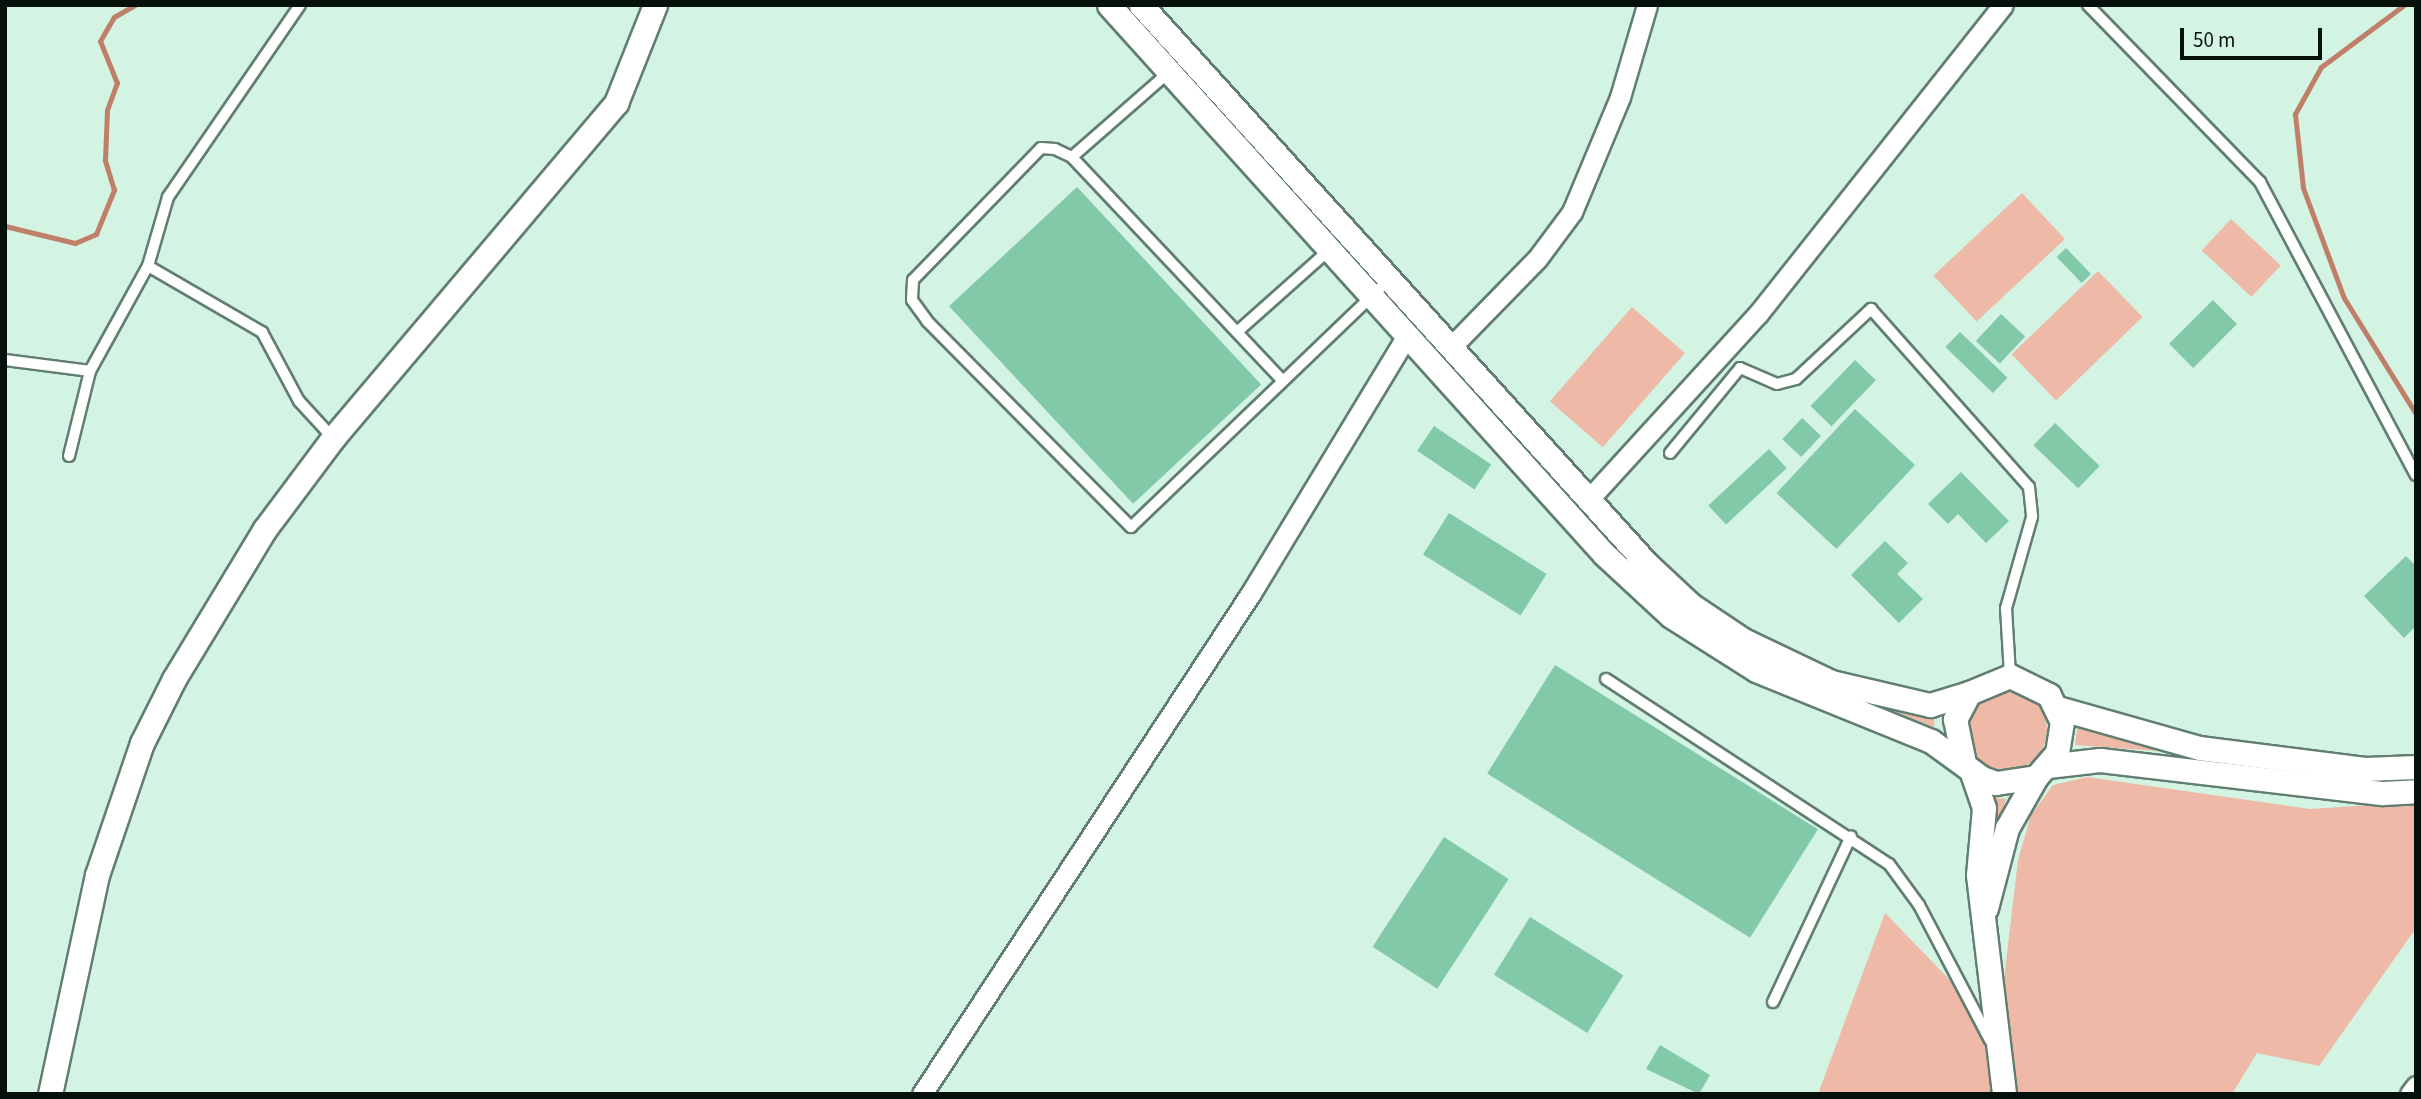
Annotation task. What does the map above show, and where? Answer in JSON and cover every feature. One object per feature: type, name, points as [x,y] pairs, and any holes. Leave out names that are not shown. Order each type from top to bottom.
[{"type":"street","points":[[50,1094],[82,929],[142,743],[210,615],[333,438],[588,141],[635,66],[655,5]]},
{"type":"street","points":[[1109,5],[1331,249],[1450,348],[1668,585],[1771,656],[1831,682],[1917,704],[1943,704],[2010,676],[2038,685],[2057,708],[2062,737],[2007,828],[1986,908]]},
{"type":"street","points":[[1141,5],[1348,234],[1408,334],[1604,554],[1671,616],[1756,670],[1931,741],[1968,767],[2009,785],[2042,771],[2112,761],[2383,793],[2416,791]]},
{"type":"street","points":[[1450,348],[1537,259],[1572,212],[1620,97],[1647,5]]},
{"type":"street","points":[[1588,500],[1758,314],[2003,5]]},
{"type":"street","points":[[922,1094],[1251,593],[1408,334]]},
{"type":"street","points":[[1969,693],[1954,727],[1984,808],[1978,875],[1986,908],[2004,1094]]},
{"type":"street","points":[[2057,708],[2199,748],[2365,769],[2416,767]]},
{"type":"street","points":[[2410,1094],[2416,1086]]},
{"type":"lane","points":[[69,456],[90,371],[148,266],[169,197],[300,5]]},
{"type":"lane","points":[[2088,5],[2260,182],[2416,475]]},
{"type":"lane","points":[[1072,158],[1186,55]]},
{"type":"lane","points":[[1281,379],[1072,158],[1041,148],[913,280],[912,300],[926,321],[1131,527],[1281,379],[1381,288]]},
{"type":"lane","points":[[1237,332],[1348,234]]},
{"type":"lane","points":[[148,266],[262,332],[299,401],[333,438]]},
{"type":"lane","points":[[1670,453],[1740,368],[1777,384],[1796,379],[1871,309],[2029,487],[2032,517],[2006,608],[2010,676]]},
{"type":"lane","points":[[5,360],[90,371]]},
{"type":"lane","points":[[1606,679],[1851,835],[1889,864],[1919,905],[1998,1053]]},
{"type":"lane","points":[[1773,1002],[1851,835]]},
{"type":"shaded area","points":[[2022,193],[2065,239],[1976,322],[1934,276]]},
{"type":"shaded area","points":[[2231,219],[2281,265],[2251,297],[2202,250]]},
{"type":"shaded area","points":[[2098,271],[2142,317],[2056,400],[2012,354]]},
{"type":"shaded area","points":[[1632,307],[1685,353],[1603,447],[1550,401]]},
{"type":"shaded area","points":[[2005,687],[2028,694],[2040,706],[2047,729],[2040,752],[2028,764],[2005,771],[1982,764],[1970,752],[1963,729],[1970,706],[1982,694]]},
{"type":"shaded area","points":[[1890,709],[1935,712],[1934,727],[1899,713]]},
{"type":"shaded area","points":[[2078,723],[2116,737],[2158,751],[2075,745]]},
{"type":"shaded area","points":[[2087,777],[2310,809],[2416,802],[2416,928],[2319,1066],[2257,1053],[2232,1094],[1818,1094],[1885,913],[1998,1030],[2018,860],[2031,815],[2053,785]]},
{"type":"shaded area","points":[[1989,797],[2006,799],[1993,844]]},
{"type":"building","points":[[1077,187],[1261,384],[1133,504],[949,306]]},
{"type":"building","points":[[2066,248],[2091,274],[2082,283],[2057,257]]},
{"type":"building","points":[[2213,300],[2237,324],[2193,368],[2169,344]]},
{"type":"building","points":[[2001,314],[2025,337],[2000,364],[1976,341]]},
{"type":"building","points":[[1960,332],[2007,378],[1993,393],[1945,347]]},
{"type":"building","points":[[1855,360],[1876,380],[1831,426],[1811,406]]},
{"type":"building","points":[[1855,409],[1915,465],[1837,549],[1777,493]]},
{"type":"building","points":[[1802,418],[1821,436],[1801,457],[1782,439]]},
{"type":"building","points":[[2055,423],[2100,466],[2078,488],[2033,445]]},
{"type":"building","points":[[1434,426],[1491,465],[1474,489],[1417,451]]},
{"type":"building","points":[[1769,449],[1787,468],[1726,525],[1708,506]]},
{"type":"building","points":[[1961,472],[2009,521],[1986,543],[1958,514],[1948,524],[1928,504]]},
{"type":"building","points":[[1449,513],[1547,574],[1521,615],[1423,555]]},
{"type":"building","points":[[1885,541],[1908,563],[1897,574],[1923,599],[1899,623],[1851,575]]},
{"type":"building","points":[[2406,556],[2416,566],[2416,626],[2404,638],[2364,596]]},
{"type":"building","points":[[1555,665],[1818,829],[1750,938],[1487,774]]},
{"type":"building","points":[[1444,837],[1509,879],[1437,989],[1373,947]]},
{"type":"building","points":[[1530,917],[1623,975],[1587,1033],[1494,975]]},
{"type":"building","points":[[1660,1045],[1710,1075],[1699,1094],[1646,1069]]},
{"type":"waterway","points":[[5,226],[75,243],[96,234],[114,190],[105,160],[107,110],[117,83],[100,41],[114,17],[135,5]]},
{"type":"waterway","points":[[2404,5],[2321,67],[2295,114],[2303,188],[2344,298],[2416,414]]}]
